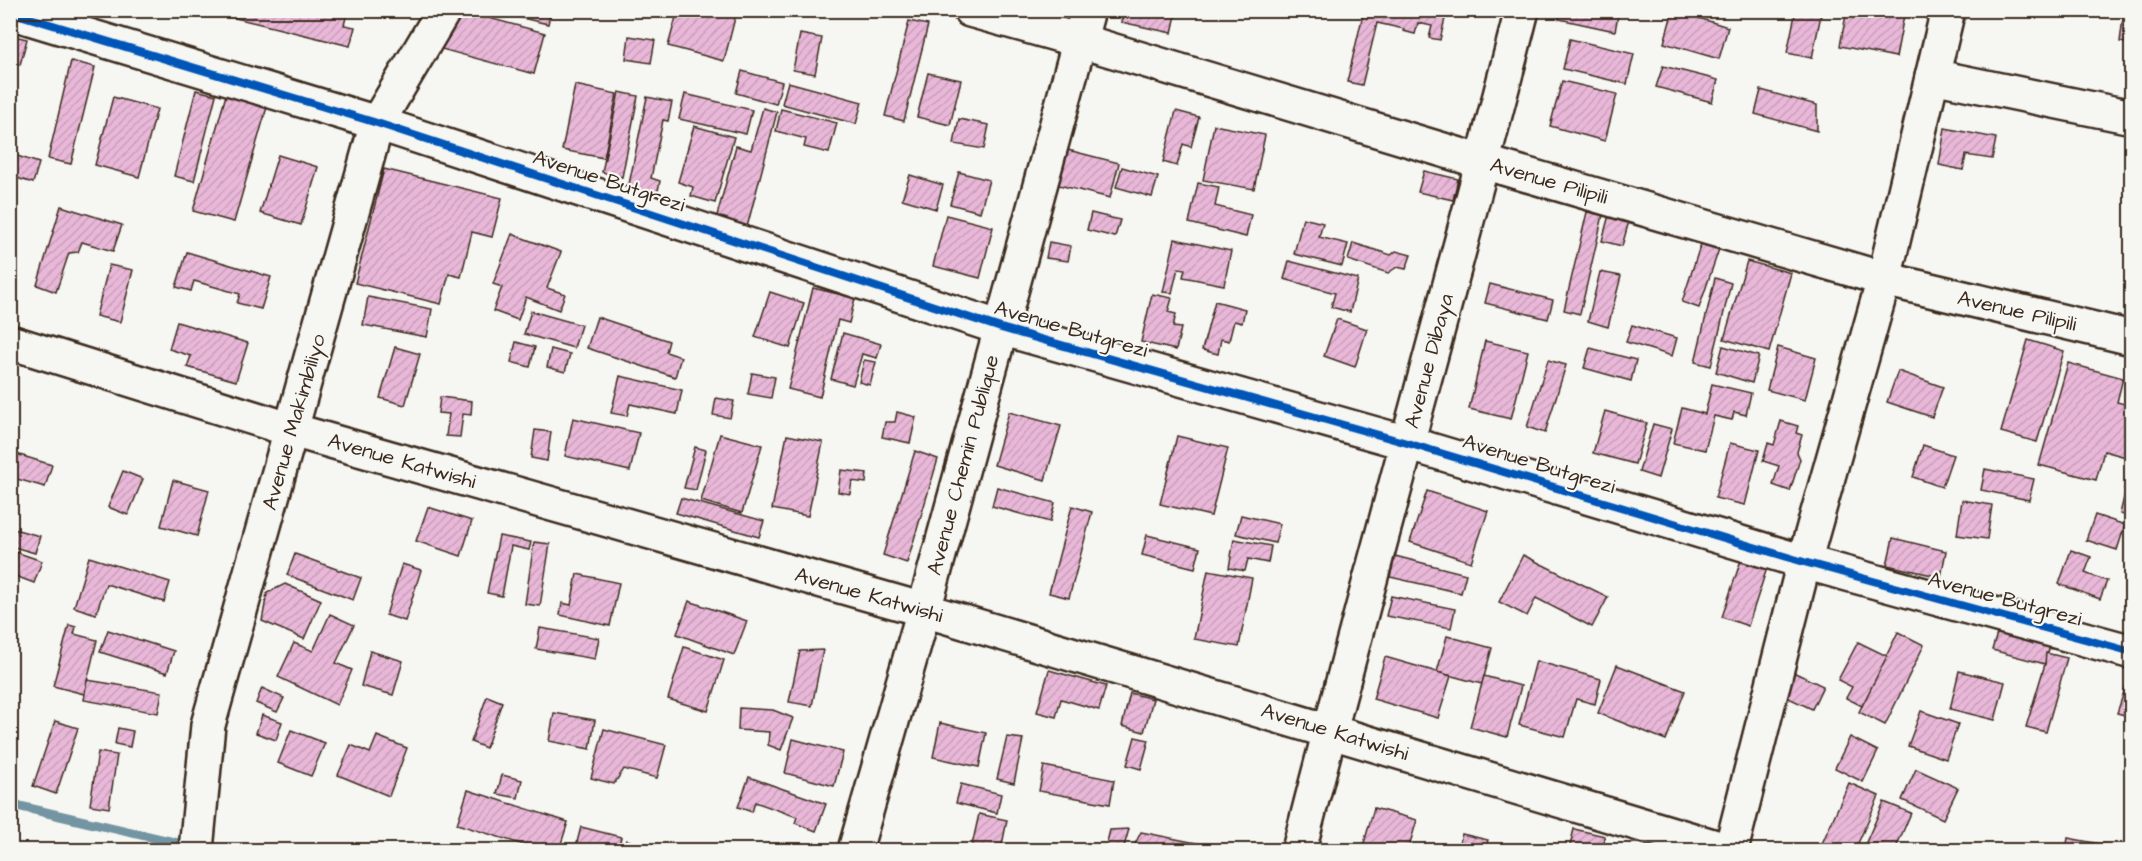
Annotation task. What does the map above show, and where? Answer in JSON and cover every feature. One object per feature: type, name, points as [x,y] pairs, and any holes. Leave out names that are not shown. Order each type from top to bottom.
[{"type":"street","name":"Avenue Makimbiliyo","points":[[196,850],[208,725],[377,123],[444,10]]},
{"type":"street","name":"Avenue Pilipili","points":[[970,10],[1085,26],[1483,162],[1884,279],[2132,338]]},
{"type":"street","name":"Avenue Dibaya","points":[[1299,850],[1522,10]]},
{"type":"street","points":[[1731,850],[1804,562],[1884,279],[1948,10]]},
{"type":"street","name":"Avenue Butgrezi","points":[[10,12],[377,123],[1001,328],[1407,443],[1804,562],[2132,652]]},
{"type":"street","name":"Avenue Chemin Publique","points":[[855,850],[924,610],[1085,26]]},
{"type":"street","points":[[1932,76],[2132,117]]},
{"type":"street","name":"Avenue Katwishi","points":[[10,342],[292,430],[924,610],[1726,850]]},
{"type":"building","points":[[220,10],[348,10],[344,25],[355,27],[350,46],[219,14]]},
{"type":"building","points":[[459,10],[545,33],[534,74],[423,44]]},
{"type":"building","points":[[488,10],[551,10],[548,24]]},
{"type":"building","points":[[678,10],[737,10],[724,61],[668,46]]},
{"type":"building","points":[[1124,10],[1177,10],[1172,33],[1121,22]]},
{"type":"building","points":[[1364,10],[1447,10],[1440,40],[1429,38],[1432,26],[1418,23],[1415,34],[1377,23],[1362,85],[1347,82]]},
{"type":"building","points":[[1561,10],[1619,10],[1615,31],[1559,19]]},
{"type":"building","points":[[1673,10],[1728,27],[1719,59],[1664,43]]},
{"type":"building","points":[[1796,10],[1822,10],[1812,58],[1787,53]]},
{"type":"building","points":[[1847,10],[1905,10],[1896,57],[1840,46]]},
{"type":"building","points":[[2124,10],[2132,10],[2132,44],[2120,42]]},
{"type":"building","points":[[909,21],[928,25],[904,121],[885,116]]},
{"type":"building","points":[[800,34],[822,38],[815,74],[793,70]]},
{"type":"building","points":[[10,35],[27,39],[20,65],[10,63]]},
{"type":"building","points":[[629,36],[655,40],[651,63],[626,59]]},
{"type":"building","points":[[1570,39],[1634,54],[1627,84],[1563,69]]},
{"type":"building","points":[[71,61],[95,67],[71,164],[48,159]]},
{"type":"building","points":[[1663,66],[1718,80],[1712,102],[1656,87]]},
{"type":"building","points":[[742,71],[782,82],[776,104],[736,93]]},
{"type":"building","points":[[928,73],[961,80],[950,125],[917,117]]},
{"type":"building","points":[[1562,81],[1617,94],[1605,141],[1550,126]]},
{"type":"building","points":[[788,82],[862,102],[856,124],[782,104]]},
{"type":"building","points":[[575,85],[617,94],[604,158],[562,150]]},
{"type":"building","points":[[196,90],[216,95],[194,181],[174,176]]},
{"type":"building","points":[[1761,90],[1817,105],[1817,131],[1755,114]]},
{"type":"building","points":[[619,92],[638,96],[622,177],[602,172]]},
{"type":"building","points":[[685,94],[752,110],[746,134],[679,119]]},
{"type":"building","points":[[226,95],[267,107],[234,222],[193,211]]},
{"type":"building","points":[[113,97],[157,109],[139,177],[95,165]]},
{"type":"building","points":[[647,97],[672,102],[668,121],[663,120],[651,178],[660,181],[656,200],[627,194]]},
{"type":"building","points":[[763,108],[777,112],[746,231],[715,223],[736,146],[751,150]]},
{"type":"building","points":[[781,109],[837,123],[829,153],[804,147],[806,139],[776,131]]},
{"type":"building","points":[[1176,111],[1199,117],[1191,147],[1183,144],[1177,166],[1163,162]]},
{"type":"building","points":[[959,119],[989,125],[984,149],[954,144]]},
{"type":"building","points":[[1214,125],[1265,135],[1254,189],[1203,180]]},
{"type":"building","points":[[694,126],[734,137],[715,203],[691,196],[693,187],[678,182]]},
{"type":"building","points":[[1945,128],[1996,138],[1992,159],[1966,155],[1963,170],[1939,165]]},
{"type":"building","points":[[10,132],[17,135],[11,154],[39,163],[33,183],[10,176]]},
{"type":"building","points":[[1060,148],[1119,163],[1110,198],[1051,183]]},
{"type":"building","points":[[278,155],[318,167],[301,225],[260,213]]},
{"type":"building","points":[[1122,167],[1158,177],[1152,197],[1116,187]]},
{"type":"building","points":[[384,169],[502,198],[492,237],[472,232],[461,277],[449,274],[441,304],[355,283]]},
{"type":"building","points":[[1424,171],[1458,179],[1453,200],[1418,192]]},
{"type":"building","points":[[959,172],[989,180],[980,212],[950,204]]},
{"type":"building","points":[[910,175],[943,185],[936,209],[902,199]]},
{"type":"building","points":[[1198,183],[1219,187],[1215,206],[1251,215],[1246,237],[1189,223]]},
{"type":"building","points":[[61,206],[122,225],[113,251],[82,242],[78,252],[69,253],[56,292],[37,285]]},
{"type":"building","points":[[1587,212],[1603,215],[1580,314],[1564,310]]},
{"type":"building","points":[[1091,213],[1120,220],[1115,237],[1087,230]]},
{"type":"building","points":[[946,215],[993,227],[980,278],[933,266]]},
{"type":"building","points":[[1609,215],[1629,221],[1622,246],[1602,241]]},
{"type":"building","points":[[1303,218],[1323,223],[1319,237],[1348,244],[1342,266],[1294,254]]},
{"type":"building","points":[[512,234],[561,252],[547,288],[565,294],[559,310],[526,297],[518,320],[493,311],[502,287],[493,284]]},
{"type":"building","points":[[1175,239],[1231,251],[1224,285],[1183,277],[1185,269],[1178,268],[1172,293],[1163,292]]},
{"type":"building","points":[[1049,242],[1071,246],[1068,261],[1046,258]]},
{"type":"building","points":[[1353,243],[1391,255],[1396,251],[1411,255],[1406,269],[1397,267],[1388,273],[1348,260]]},
{"type":"building","points":[[1701,243],[1719,249],[1699,308],[1682,302]]},
{"type":"building","points":[[187,252],[271,277],[261,309],[237,303],[240,294],[194,281],[191,291],[176,287]]},
{"type":"building","points":[[1289,261],[1358,279],[1350,312],[1331,307],[1335,293],[1284,279]]},
{"type":"building","points":[[1747,261],[1791,273],[1769,352],[1724,339]]},
{"type":"building","points":[[109,265],[133,270],[120,322],[96,316]]},
{"type":"building","points":[[1600,272],[1621,276],[1608,327],[1588,321]]},
{"type":"building","points":[[1715,278],[1731,283],[1711,366],[1695,362]]},
{"type":"building","points":[[1490,284],[1553,300],[1548,319],[1485,303]]},
{"type":"building","points":[[813,288],[855,298],[849,323],[838,320],[820,397],[788,389]]},
{"type":"building","points":[[770,292],[804,303],[790,348],[755,337]]},
{"type":"building","points":[[1152,294],[1172,298],[1168,312],[1176,314],[1173,327],[1181,328],[1176,350],[1141,342]]},
{"type":"building","points":[[368,297],[432,309],[427,337],[363,325]]},
{"type":"building","points":[[1215,301],[1245,309],[1242,323],[1234,321],[1229,341],[1221,339],[1218,354],[1202,350]]},
{"type":"building","points":[[531,311],[581,325],[574,348],[524,334]]},
{"type":"building","points":[[597,317],[669,341],[666,352],[681,357],[675,377],[587,348]]},
{"type":"building","points":[[1337,319],[1367,329],[1355,367],[1324,356]]},
{"type":"building","points":[[177,322],[248,343],[236,381],[187,367],[191,356],[169,349]]},
{"type":"building","points":[[1632,325],[1677,338],[1672,356],[1626,342]]},
{"type":"building","points":[[843,333],[881,344],[877,358],[862,354],[853,385],[831,379]]},
{"type":"building","points":[[2028,340],[2064,351],[2037,442],[2001,432]]},
{"type":"building","points":[[1485,341],[1528,351],[1511,419],[1469,409]]},
{"type":"building","points":[[516,342],[535,347],[530,367],[511,362]]},
{"type":"building","points":[[1723,346],[1759,356],[1752,383],[1716,372]]},
{"type":"building","points":[[395,347],[420,354],[405,405],[380,398]]},
{"type":"building","points":[[1778,347],[1816,358],[1805,400],[1767,390]]},
{"type":"building","points":[[1590,348],[1636,360],[1631,381],[1584,368]]},
{"type":"building","points":[[551,349],[570,354],[565,372],[547,367]]},
{"type":"building","points":[[864,360],[876,362],[870,385],[859,382]]},
{"type":"building","points":[[1548,360],[1566,365],[1545,433],[1527,427]]},
{"type":"building","points":[[2068,363],[2123,378],[2117,402],[2132,406],[2132,437],[2126,457],[2104,451],[2096,480],[2039,465]]},
{"type":"building","points":[[1898,371],[1943,387],[1932,417],[1887,402]]},
{"type":"building","points":[[752,373],[775,377],[771,398],[748,394]]},
{"type":"building","points":[[620,376],[682,390],[677,414],[630,404],[627,416],[611,413]]},
{"type":"building","points":[[1712,384],[1751,393],[1746,415],[1734,412],[1732,420],[1714,416],[1705,450],[1673,443],[1682,408],[1705,414]]},
{"type":"building","points":[[440,397],[472,401],[471,415],[463,414],[460,437],[446,436],[449,414],[438,413]]},
{"type":"building","points":[[716,398],[734,401],[730,418],[713,415]]},
{"type":"building","points":[[1605,411],[1647,423],[1635,464],[1593,453]]},
{"type":"building","points":[[897,412],[916,417],[910,443],[882,437],[885,422],[895,422]]},
{"type":"building","points":[[1009,412],[1061,426],[1045,480],[994,465]]},
{"type":"building","points":[[573,418],[639,433],[630,471],[565,456]]},
{"type":"building","points":[[1781,421],[1798,426],[1796,433],[1802,435],[1797,452],[1800,459],[1790,491],[1773,485],[1779,466],[1763,461],[1768,443],[1774,445]]},
{"type":"building","points":[[1653,424],[1672,429],[1658,478],[1639,472]]},
{"type":"building","points":[[535,430],[551,432],[547,461],[531,458]]},
{"type":"building","points":[[720,434],[762,445],[742,513],[701,501]]},
{"type":"building","points":[[787,435],[823,442],[808,516],[772,509]]},
{"type":"building","points":[[1177,436],[1228,448],[1211,516],[1160,504]]},
{"type":"building","points":[[1730,443],[1759,450],[1745,505],[1715,498]]},
{"type":"building","points":[[1923,445],[1953,455],[1942,487],[1913,477]]},
{"type":"building","points":[[695,447],[706,450],[696,490],[684,488]]},
{"type":"building","points":[[915,451],[938,459],[907,563],[883,555]]},
{"type":"building","points":[[10,452],[52,465],[45,487],[10,477]]},
{"type":"building","points":[[2132,462],[2132,491],[2124,489]]},
{"type":"building","points":[[1985,469],[2034,479],[2029,500],[1981,490]]},
{"type":"building","points":[[841,470],[867,473],[866,483],[852,481],[850,494],[838,492]]},
{"type":"building","points":[[123,471],[143,479],[128,515],[108,507]]},
{"type":"building","points":[[173,480],[209,490],[197,536],[161,526]]},
{"type":"building","points":[[997,487],[1055,503],[1050,522],[992,506]]},
{"type":"building","points":[[1427,491],[1488,511],[1471,562],[1410,542]]},
{"type":"building","points":[[2125,493],[2132,495],[2132,517],[2120,514]]},
{"type":"building","points":[[681,498],[764,521],[759,537],[676,513]]},
{"type":"building","points":[[1962,500],[1992,505],[1987,539],[1957,535]]},
{"type":"building","points":[[1072,506],[1092,512],[1069,598],[1049,593]]},
{"type":"building","points":[[428,507],[472,521],[461,556],[416,541]]},
{"type":"building","points":[[1241,515],[1280,524],[1275,543],[1236,534]]},
{"type":"building","points":[[2095,515],[2125,525],[2117,550],[2086,540]]},
{"type":"building","points":[[10,528],[40,536],[35,553],[10,546]]},
{"type":"building","points":[[1147,535],[1200,548],[1195,568],[1142,555]]},
{"type":"building","points":[[499,536],[531,542],[529,550],[511,546],[502,596],[487,593]]},
{"type":"building","points":[[1893,538],[1946,551],[1941,577],[1887,565]]},
{"type":"building","points":[[1234,539],[1271,546],[1268,563],[1248,559],[1245,571],[1229,568]]},
{"type":"building","points":[[534,542],[550,544],[540,606],[525,604]]},
{"type":"building","points":[[10,550],[42,561],[34,583],[10,574]]},
{"type":"building","points":[[2071,550],[2091,557],[2085,573],[2107,581],[2100,599],[2059,584]]},
{"type":"building","points":[[295,554],[361,578],[353,600],[287,575]]},
{"type":"building","points":[[1523,555],[1608,597],[1592,627],[1536,598],[1527,616],[1499,602]]},
{"type":"building","points":[[1395,556],[1466,574],[1461,593],[1390,577]]},
{"type":"building","points":[[89,557],[170,582],[164,602],[106,584],[96,614],[74,607]]},
{"type":"building","points":[[1741,560],[1767,568],[1748,626],[1722,617]]},
{"type":"building","points":[[402,564],[421,570],[405,621],[386,615]]},
{"type":"building","points":[[1208,570],[1252,578],[1239,647],[1194,639]]},
{"type":"building","points":[[577,574],[619,583],[610,626],[560,615],[562,603],[571,605]]},
{"type":"building","points":[[285,584],[321,600],[304,639],[262,621],[267,593]]},
{"type":"building","points":[[1391,596],[1455,609],[1451,628],[1386,616]]},
{"type":"building","points":[[689,601],[747,621],[734,655],[677,634]]},
{"type":"building","points":[[330,614],[354,625],[336,663],[352,670],[337,705],[278,677],[294,643],[313,651]]},
{"type":"building","points":[[69,625],[76,627],[74,634],[97,640],[84,694],[53,686]]},
{"type":"building","points":[[1999,627],[2051,642],[2045,664],[1992,650]]},
{"type":"building","points":[[540,628],[599,638],[595,659],[536,649]]},
{"type":"building","points":[[108,630],[174,651],[167,673],[100,652]]},
{"type":"building","points":[[1898,632],[1924,645],[1885,725],[1859,712]]},
{"type":"building","points":[[1447,636],[1492,648],[1482,684],[1437,672]]},
{"type":"building","points":[[1858,642],[1887,656],[1862,706],[1846,698],[1852,687],[1838,680]]},
{"type":"building","points":[[684,647],[724,660],[708,711],[668,699]]},
{"type":"building","points":[[823,650],[812,706],[789,702],[800,651]]},
{"type":"building","points":[[370,651],[403,661],[393,695],[361,686]]},
{"type":"building","points":[[2046,653],[2067,658],[2046,732],[2026,727],[2045,664]]},
{"type":"building","points":[[1385,657],[1451,676],[1438,718],[1373,699]]},
{"type":"building","points":[[1536,661],[1601,679],[1595,704],[1576,699],[1565,737],[1519,725]]},
{"type":"building","points":[[1617,665],[1685,691],[1666,740],[1598,713]]},
{"type":"building","points":[[1049,670],[1106,686],[1099,710],[1061,699],[1056,717],[1037,712]]},
{"type":"building","points":[[1791,671],[1823,686],[1812,709],[1780,694]]},
{"type":"building","points":[[1959,671],[2005,682],[1995,720],[1950,709]]},
{"type":"building","points":[[1484,676],[1521,686],[1507,737],[1470,727]]},
{"type":"building","points":[[87,680],[162,692],[158,713],[84,700]]},
{"type":"building","points":[[2127,683],[2132,684],[2132,717],[2117,713]]},
{"type":"building","points":[[262,688],[284,698],[277,712],[256,703]]},
{"type":"building","points":[[1130,693],[1153,699],[1144,732],[1122,726]]},
{"type":"building","points":[[487,696],[502,702],[486,748],[471,742]]},
{"type":"building","points":[[739,708],[773,710],[793,718],[781,750],[768,745],[769,732],[738,730]]},
{"type":"building","points":[[1921,711],[1958,724],[1946,759],[1908,746]]},
{"type":"building","points":[[554,713],[595,720],[590,749],[549,741]]},
{"type":"building","points":[[262,715],[282,722],[276,740],[256,733]]},
{"type":"building","points":[[55,721],[78,728],[56,794],[33,786]]},
{"type":"building","points":[[940,723],[986,733],[979,767],[933,757]]},
{"type":"building","points":[[118,728],[133,731],[130,747],[115,744]]},
{"type":"building","points":[[604,729],[666,745],[657,778],[624,769],[614,784],[591,778]]},
{"type":"building","points":[[291,730],[325,743],[311,776],[278,763]]},
{"type":"building","points":[[377,736],[407,748],[389,796],[338,775],[351,745],[370,753]]},
{"type":"building","points":[[1007,737],[1023,739],[1014,783],[997,779]]},
{"type":"building","points":[[1135,737],[1149,740],[1141,769],[1127,765]]},
{"type":"building","points":[[1850,737],[1878,751],[1863,782],[1835,768]]},
{"type":"building","points":[[793,739],[843,752],[834,786],[785,773]]},
{"type":"building","points":[[98,752],[117,755],[109,808],[90,805]]},
{"type":"building","points":[[1044,766],[1114,780],[1110,804],[1039,791]]},
{"type":"building","points":[[1916,769],[1958,788],[1943,819],[1902,800]]},
{"type":"building","points":[[502,775],[522,780],[518,798],[497,794]]},
{"type":"building","points":[[749,777],[826,804],[816,831],[795,823],[797,817],[755,802],[752,812],[738,807]]},
{"type":"building","points":[[1849,783],[1879,796],[1855,850],[1820,848]]},
{"type":"building","points":[[961,784],[1001,794],[997,813],[956,803]]},
{"type":"building","points":[[468,790],[568,822],[559,850],[540,850],[457,824]]},
{"type":"building","points":[[1884,802],[1911,813],[1895,850],[1863,849]]},
{"type":"building","points":[[1374,808],[1417,820],[1408,850],[1362,850]]},
{"type":"building","points":[[979,814],[1007,820],[1001,850],[971,850]]},
{"type":"building","points":[[581,827],[621,837],[618,850],[575,850]]},
{"type":"building","points":[[1129,829],[1123,850],[1105,850],[1110,830]]},
{"type":"building","points":[[1574,829],[1605,836],[1602,850],[1569,850]]},
{"type":"building","points":[[1141,832],[1231,850],[1132,850]]},
{"type":"building","points":[[1462,834],[1488,840],[1485,850],[1458,850]]},
{"type":"building","points":[[2068,838],[2132,850],[2066,850]]},
{"type":"building","points":[[626,840],[663,850],[623,850]]},
{"type":"waterway","points":[[10,804],[194,847]]},
{"type":"cycle path","points":[[10,12],[377,123],[1001,328],[1407,443],[1804,562],[2132,652]]}]
